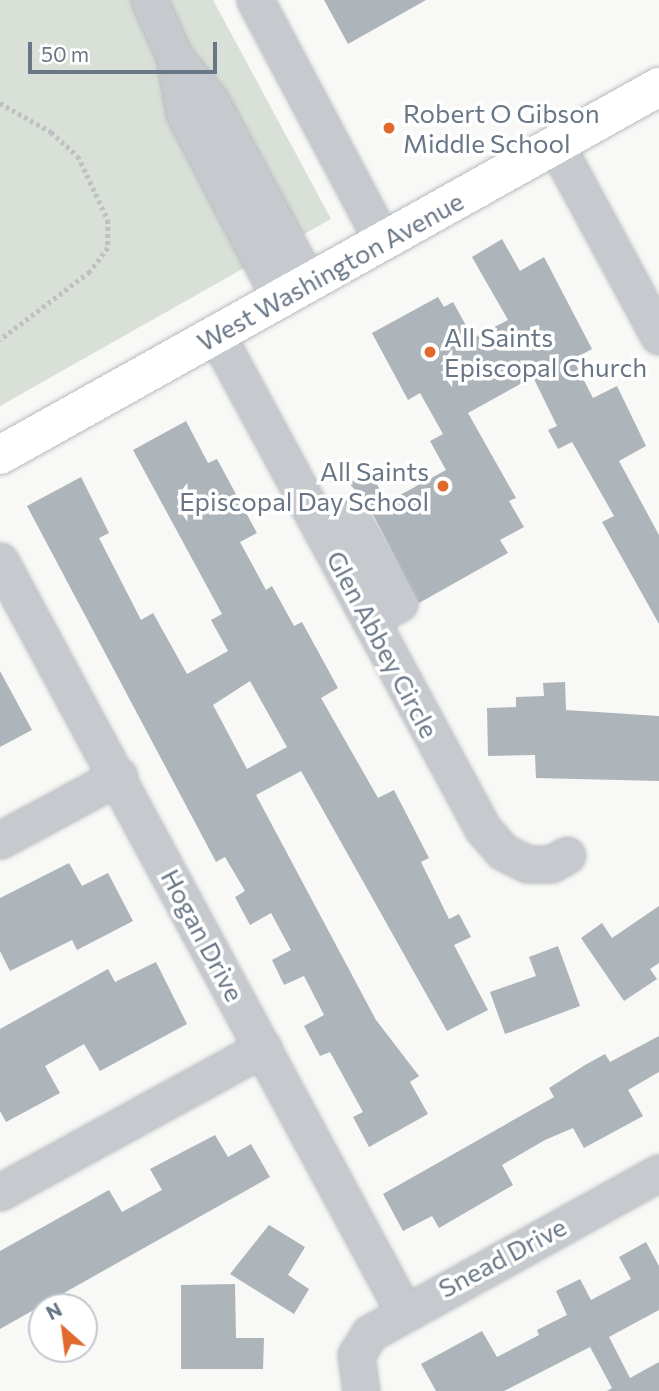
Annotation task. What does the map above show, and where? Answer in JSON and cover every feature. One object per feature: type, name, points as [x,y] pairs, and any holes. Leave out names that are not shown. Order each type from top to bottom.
[{"type":"main road","name":"West Washington Avenue","points":[[0,455],[659,87]]},
{"type":"street","points":[[149,0],[174,56],[210,100],[294,290]]},
{"type":"street","points":[[255,0],[383,242]]},
{"type":"street","points":[[556,145],[659,336]]},
{"type":"street","name":"Glen Abbey Circle","points":[[216,334],[496,845],[528,864],[551,864],[567,855]]},
{"type":"street","name":"Hogan Drive","points":[[0,561],[119,776],[403,1310]]},
{"type":"street","points":[[0,840],[119,776]]},
{"type":"street","points":[[0,1192],[263,1048]]},
{"type":"street","name":"Snead Drive","points":[[361,1391],[356,1355],[370,1333],[403,1310],[659,1173]]},
{"type":"path","points":[[0,103],[51,132],[78,156],[108,220],[108,248],[90,272],[0,340]]},
{"type":"shaded area","points":[[0,0],[213,0],[331,219],[0,406]]},
{"type":"building","points":[[324,0],[426,0],[348,44]]},
{"type":"building","points":[[502,239],[520,271],[544,257],[592,349],[573,359],[593,398],[617,386],[646,446],[619,461],[659,535],[659,624],[602,522],[614,516],[572,442],[558,449],[548,430],[557,426],[533,377],[468,413],[516,498],[509,501],[524,527],[500,540],[508,553],[419,603],[368,505],[349,483],[370,472],[387,502],[446,470],[430,441],[443,434],[420,393],[408,400],[372,333],[438,297],[444,307],[453,302],[473,338],[508,320],[472,257]]},
{"type":"building","points":[[186,421],[208,463],[217,459],[257,533],[240,542],[266,590],[272,586],[294,626],[302,622],[338,688],[321,698],[378,798],[394,790],[429,858],[421,862],[449,919],[459,914],[471,937],[454,945],[488,1010],[447,1031],[301,771],[256,795],[376,1020],[419,1076],[410,1082],[428,1114],[369,1147],[353,1117],[363,1112],[330,1052],[320,1056],[304,1026],[324,1015],[304,976],[284,985],[272,960],[291,950],[271,913],[250,925],[235,897],[245,891],[225,857],[216,862],[27,506],[81,477],[109,533],[99,538],[141,620],[153,613],[187,674],[228,651],[211,620],[222,614],[133,450]],"holes":[[[250,681],[287,747],[247,769],[213,705]]]},
{"type":"building","points":[[0,671],[32,730],[0,747]]},
{"type":"building","points":[[565,682],[566,710],[659,716],[659,781],[536,778],[535,755],[488,756],[487,708],[516,707],[516,697],[544,696],[543,683]]},
{"type":"building","points":[[69,863],[82,886],[108,873],[133,921],[77,950],[72,940],[10,971],[0,951],[0,898]]},
{"type":"building","points":[[659,906],[659,963],[650,969],[657,979],[624,1001],[581,938],[602,923],[612,938]]},
{"type":"building","points":[[558,946],[580,1006],[505,1034],[490,992],[536,976],[529,957]]},
{"type":"building","points":[[156,962],[187,1024],[100,1071],[84,1044],[45,1066],[60,1093],[6,1122],[0,1111],[0,1029],[108,969],[115,982]]},
{"type":"building","points":[[659,1036],[659,1072],[628,1090],[643,1116],[584,1148],[573,1128],[545,1140],[502,1165],[513,1185],[439,1228],[432,1216],[403,1231],[383,1194],[554,1097],[549,1088],[585,1065],[605,1054],[610,1062]]},
{"type":"building","points":[[215,1135],[228,1157],[251,1144],[270,1177],[64,1293],[28,1293],[28,1313],[0,1329],[0,1251],[109,1190],[122,1212],[162,1190],[150,1169]]},
{"type":"building","points":[[269,1225],[305,1247],[288,1275],[309,1289],[294,1314],[230,1274]]},
{"type":"building","points":[[646,1242],[659,1266],[659,1310],[609,1337],[630,1378],[659,1362],[659,1391],[607,1391],[612,1388],[590,1347],[504,1391],[436,1391],[421,1364],[482,1331],[497,1357],[539,1335],[537,1330],[567,1315],[556,1291],[580,1279],[591,1300],[631,1279],[619,1257]]},
{"type":"building","points":[[235,1284],[236,1338],[264,1338],[263,1369],[181,1369],[181,1285]]},
{"type":"place","name":"Robert O Gibson Middle School","points":[[389,128]]},
{"type":"place","name":"All Saints Episcopal Church","points":[[430,352]]},
{"type":"place","name":"All Saints Episcopal Day School","points":[[443,486]]}]
